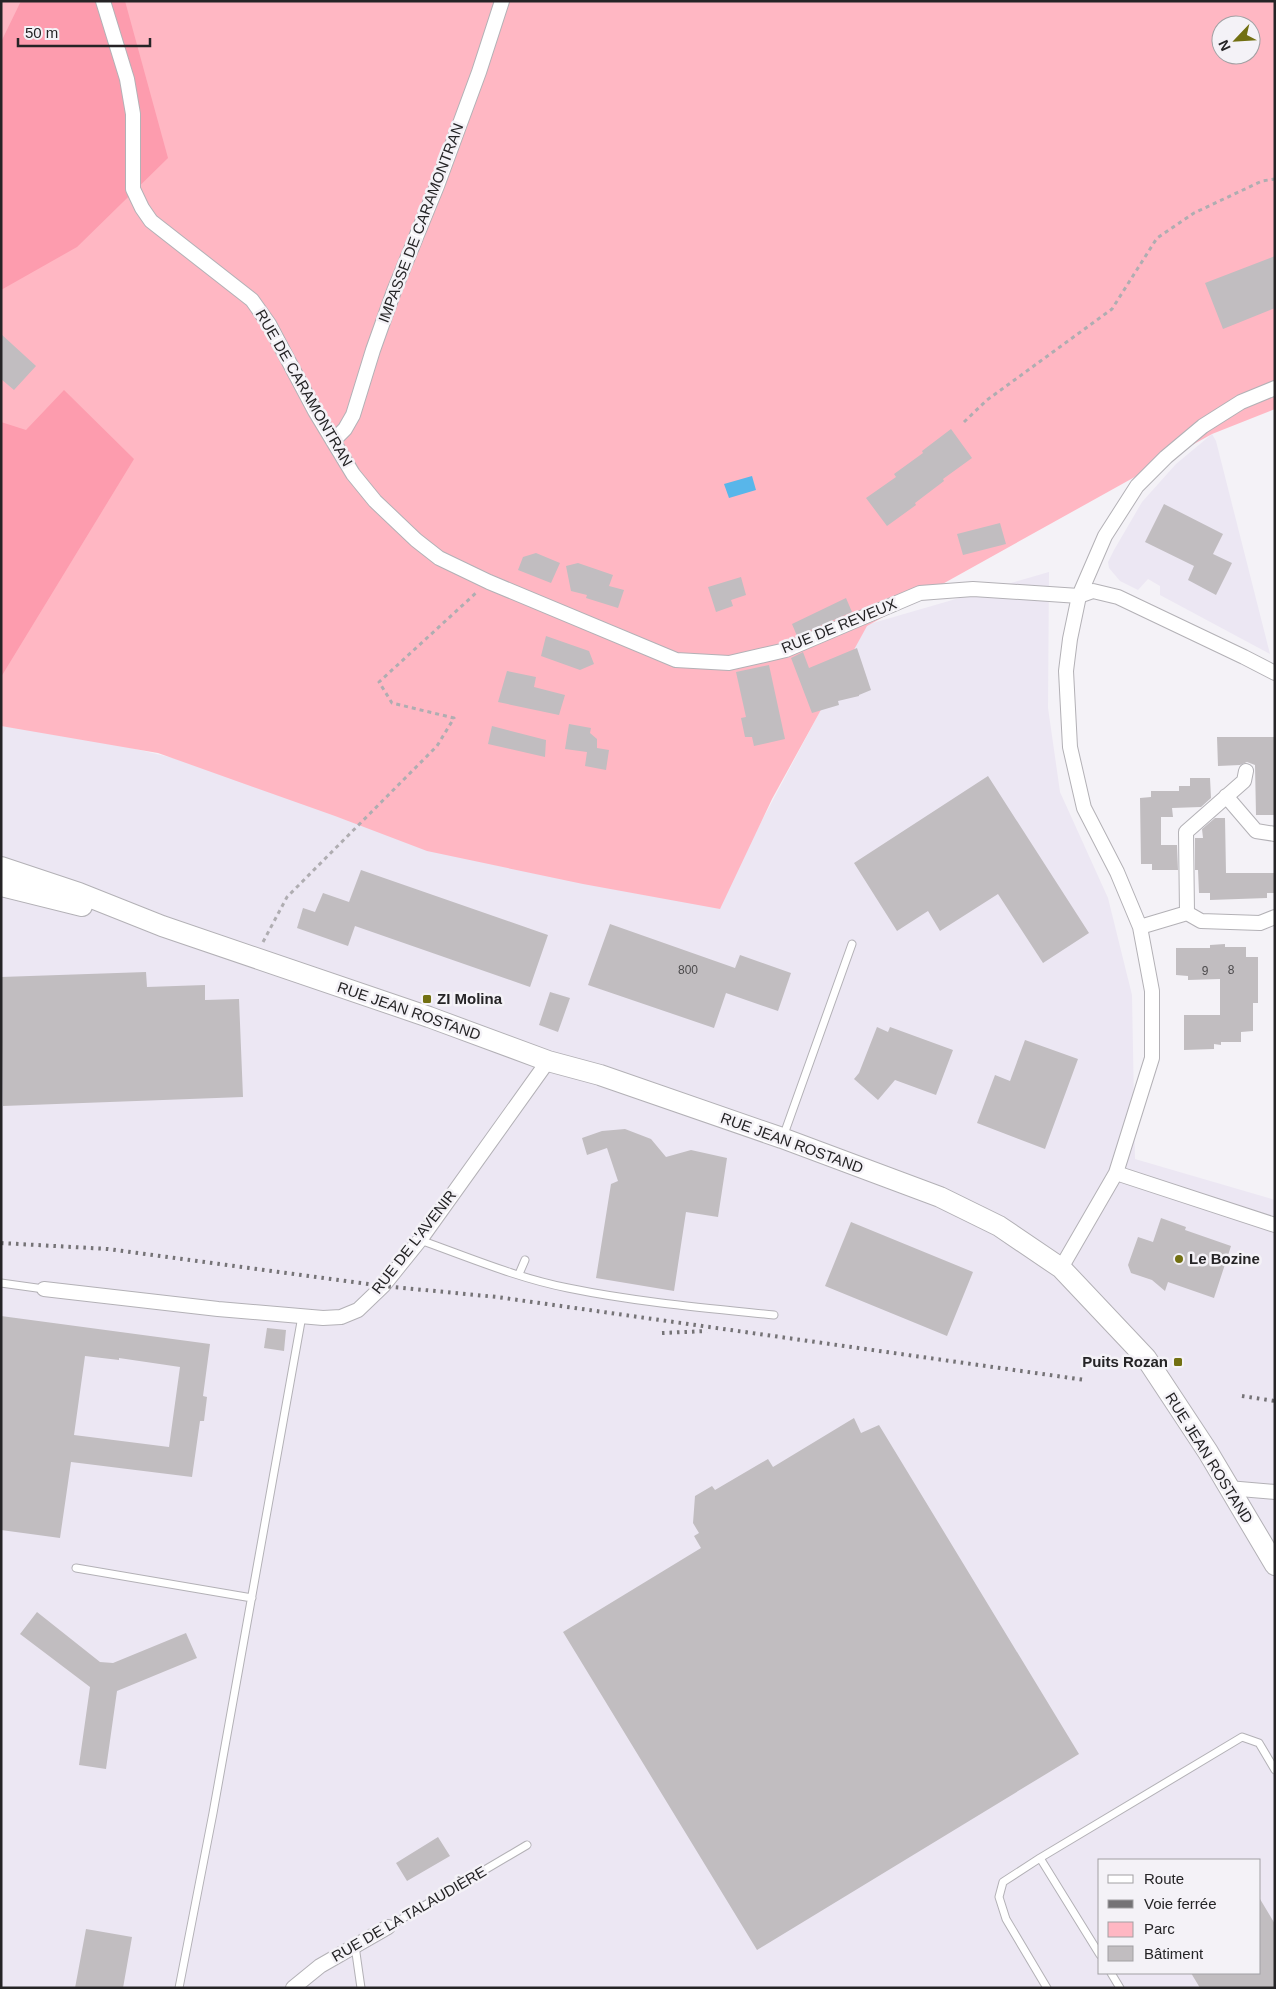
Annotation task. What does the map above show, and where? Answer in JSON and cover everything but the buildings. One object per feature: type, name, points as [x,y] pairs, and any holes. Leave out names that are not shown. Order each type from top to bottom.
[{"type":"main road","name":"RUE JEAN ROSTAND","points":[[1,867],[79,893],[162,926],[429,1017],[548,1061],[600,1075],[782,1138],[940,1197],[999,1226],[1061,1268],[1146,1358],[1208,1452],[1275,1565]]},
{"type":"main road","name":"RUE JEAN ROSTAND","points":[[1,886],[162,926]]},
{"type":"street","name":"RUE DE CARAMONTRAN","points":[[103,1],[127,79],[133,114],[134,189],[142,208],[151,221],[252,300],[269,324],[315,411],[353,474],[375,501],[416,540],[439,558]]},
{"type":"street","name":"IMPASSE DE CARAMONTRAN","points":[[333,441],[345,429],[353,415],[394,291],[437,186],[479,72],[502,1]]},
{"type":"street","points":[[1061,1268],[1116,1173],[1152,1058],[1152,990],[1140,927],[1117,872],[1084,808],[1070,747],[1066,672],[1070,639],[1079,596],[1105,536],[1138,486],[1166,457],[1203,426],[1242,402],[1275,388]]},
{"type":"street","name":"RUE DE REVEUX","points":[[439,558],[490,582],[676,660],[729,664],[786,650],[920,593],[973,589],[1079,596],[1093,591],[1118,596],[1275,673]]},
{"type":"street","points":[[1186,913],[1186,832],[1244,781],[1246,771]]},
{"type":"street","points":[[1226,796],[1256,831],[1275,834]]},
{"type":"street","points":[[1140,927],[1186,913],[1202,920],[1211,921],[1260,923],[1275,917]]},
{"type":"street","name":"RUE DE L'AVENIR","points":[[44,1288],[218,1309],[302,1316],[342,1317],[358,1310],[383,1286],[420,1240],[548,1061]]},
{"type":"street","points":[[1116,1173],[1275,1225]]},
{"type":"street","points":[[1228,1488],[1275,1492]]},
{"type":"street","name":"RUE DE LA TALAUDIÈRE","points":[[293,1988],[320,1966],[388,1927]]},
{"type":"lane","points":[[782,1138],[852,944]]},
{"type":"lane","points":[[420,1240],[566,1288],[674,1305],[774,1315]]},
{"type":"lane","points":[[519,1274],[525,1260]]},
{"type":"lane","points":[[1,1283],[44,1288]]},
{"type":"lane","points":[[179,1988],[252,1598],[302,1316]]},
{"type":"lane","points":[[76,1568],[252,1598]]},
{"type":"lane","points":[[1047,1988],[1006,1919],[999,1897],[1002,1882],[1242,1737],[1259,1744],[1275,1770]]},
{"type":"lane","name":"RUE DE LA TALAUDIÈRE","points":[[388,1927],[527,1845]]},
{"type":"lane","points":[[1040,1858],[1098,1952]]},
{"type":"lane","points":[[356,1946],[361,1988]]},
{"type":"lane","points":[[1112,1974],[1120,1988]]},
{"type":"path","points":[[964,422],[987,400],[1112,309],[1157,238],[1194,212],[1262,181],[1275,179]]},
{"type":"path","points":[[254,957],[287,897],[437,746],[454,718],[392,704],[379,682],[490,582]]},
{"type":"shaded area","points":[[21,1],[125,1],[168,158],[77,247],[1,290],[1,42]]},
{"type":"shaded area","points":[[64,390],[134,459],[1,677],[1,422],[26,430]]},
{"type":"shaded area","points":[[1212,434],[1216,441],[1270,654],[1160,595],[1160,586],[1148,579],[1138,590],[1120,581],[1109,568],[1108,562],[1114,550],[1142,502],[1176,464]]},
{"type":"shaded area","points":[[1049,572],[1048,708],[1060,792],[1108,898],[1132,995],[1135,1159],[1275,1200],[1275,1988],[1,1988],[1,726],[76,735],[233,772],[716,907],[866,625]]},
{"type":"green space","points":[[1,1],[1275,1],[1275,409],[1212,434],[867,626],[772,799],[720,909],[583,884],[427,851],[158,753],[1,726]]},
{"type":"water","points":[[752,476],[756,490],[729,498],[724,484]]},
{"type":"railway","points":[[1,1243],[108,1249],[383,1286],[497,1297],[1085,1380]]},
{"type":"railway","points":[[662,1333],[707,1331]]},
{"type":"railway","points":[[1242,1396],[1275,1401]]},
{"type":"place","name":"ZI Molina","points":[[427,999]]},
{"type":"place","name":"Le Bozine","points":[[1179,1259]]},
{"type":"place","name":"Puits Rozan","points":[[1178,1362]]}]
